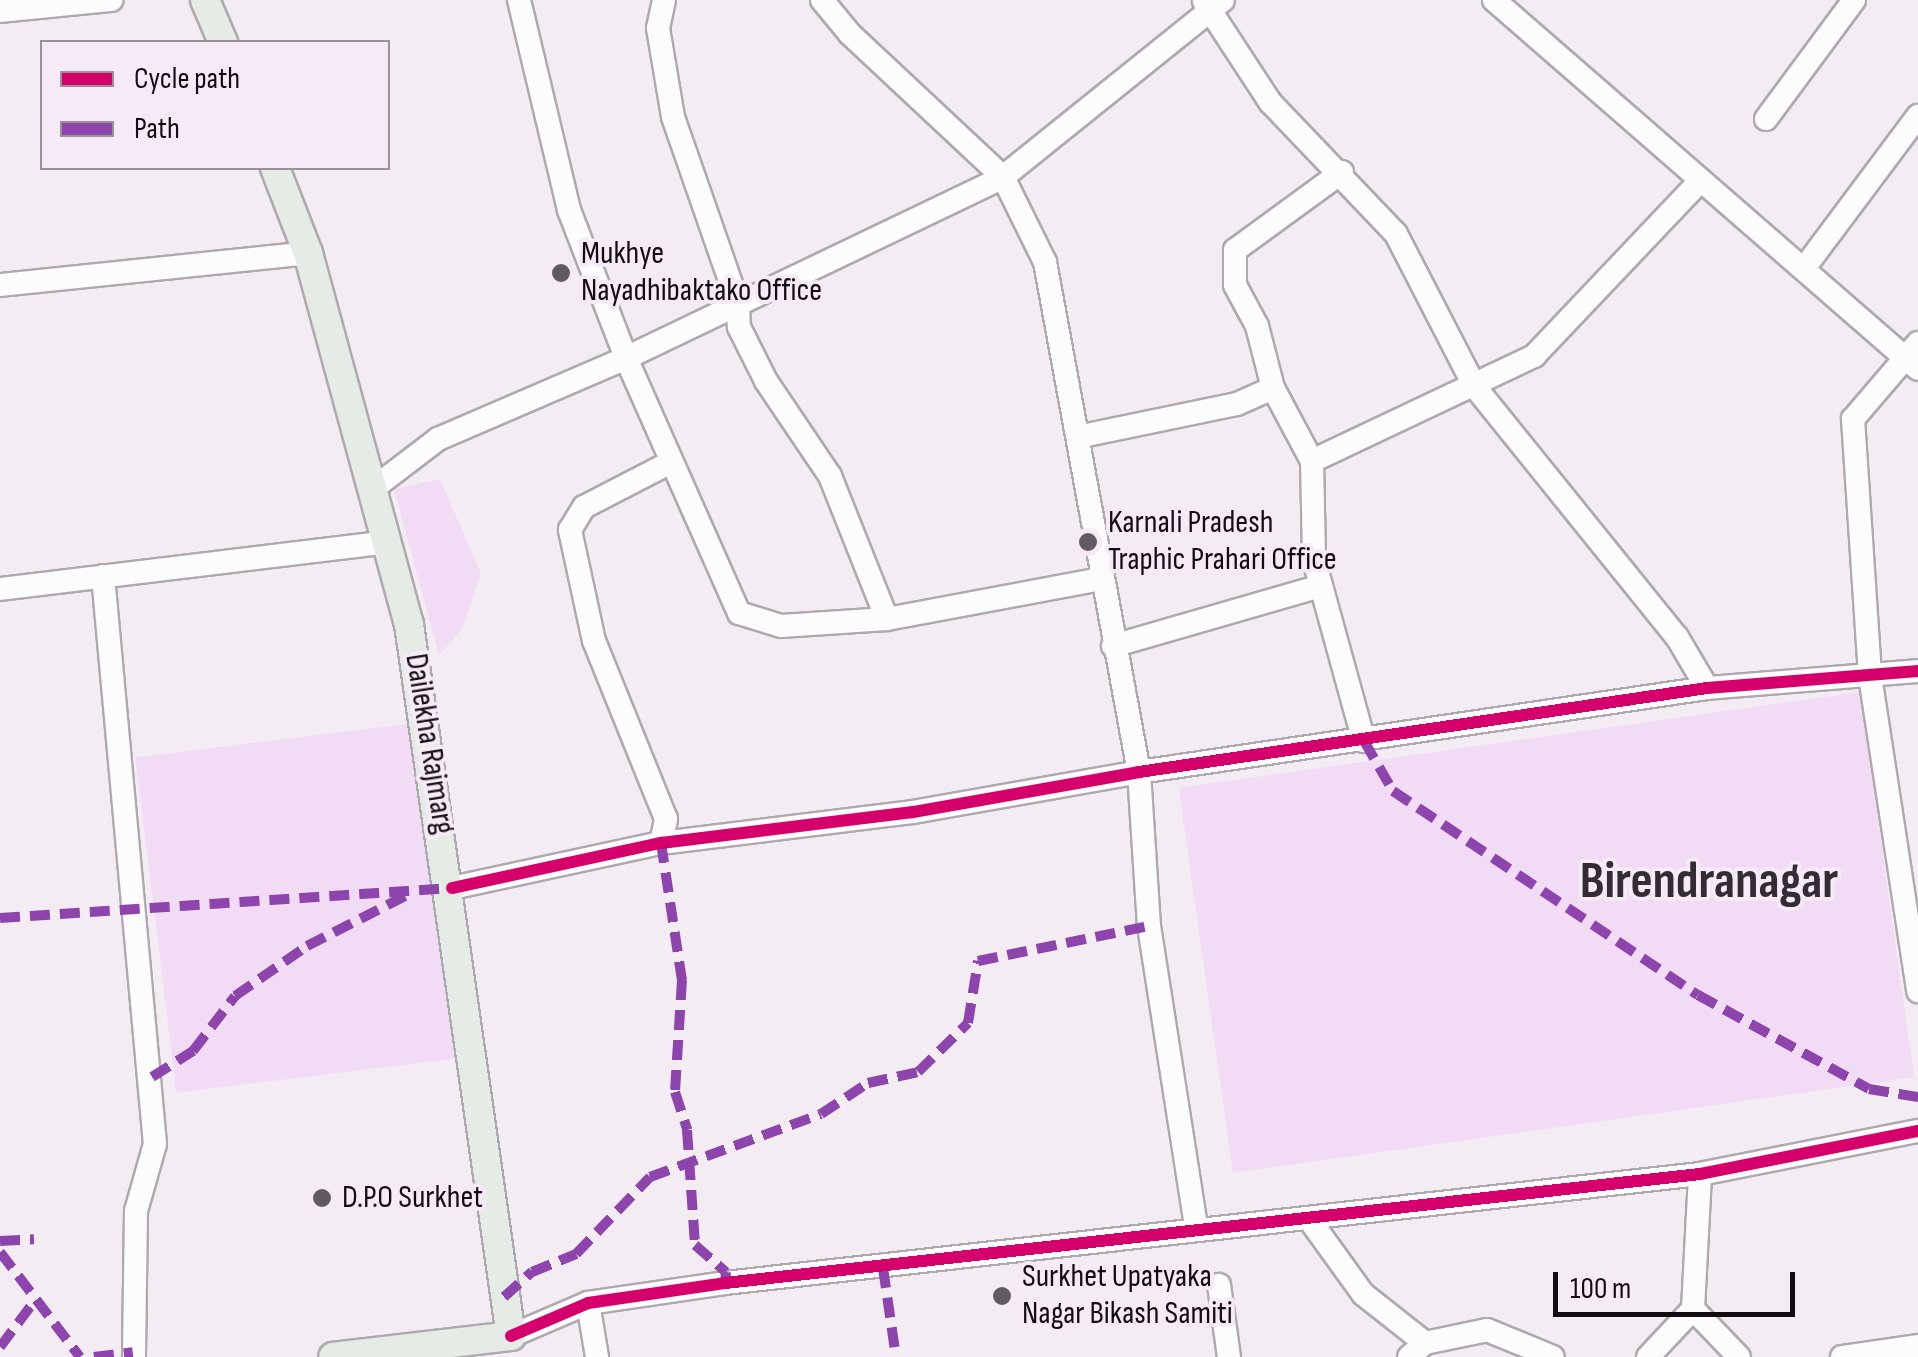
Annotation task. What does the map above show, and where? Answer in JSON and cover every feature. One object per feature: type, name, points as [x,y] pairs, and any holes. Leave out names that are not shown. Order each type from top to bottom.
[{"type":"main road","points":[[205,0],[222,40]]},
{"type":"main road","name":"Dailekha Rajmarg","points":[[276,170],[308,253],[415,652],[452,888],[511,1336]]},
{"type":"main road","points":[[334,1357],[511,1336]]},
{"type":"street","points":[[0,12],[111,0]]},
{"type":"street","points":[[519,0],[569,210],[626,358],[739,614],[781,626],[888,619],[1100,579]]},
{"type":"street","points":[[664,0],[658,28],[673,117],[738,304],[740,326],[766,381],[830,476],[888,619]]},
{"type":"street","points":[[822,0],[850,34],[1003,178],[1045,262],[1082,436],[1100,579],[1139,772],[1149,926],[1196,1226]]},
{"type":"street","points":[[1494,0],[1699,182],[1913,356],[1853,419],[1870,676],[1918,991]]},
{"type":"street","points":[[1766,119],[1854,0]]},
{"type":"street","points":[[370,490],[438,439],[626,358],[1003,178],[1212,5],[1270,102],[1342,172],[1396,234],[1475,387],[1678,637],[1707,688]]},
{"type":"street","points":[[1805,267],[1918,116]]},
{"type":"street","points":[[1342,172],[1235,250],[1236,285],[1257,326],[1273,388],[1312,460],[1309,512],[1321,586],[1364,741]]},
{"type":"street","points":[[1312,460],[1475,387],[1534,356],[1699,182]]},
{"type":"street","points":[[0,285],[308,253]]},
{"type":"street","points":[[1082,436],[1237,404],[1273,388]]},
{"type":"street","points":[[662,843],[666,819],[594,641],[570,530],[584,507],[672,462]]},
{"type":"street","points":[[0,589],[388,542]]},
{"type":"street","points":[[103,576],[155,1144],[136,1211],[134,1357]]},
{"type":"street","points":[[1113,646],[1321,586]]},
{"type":"street","points":[[452,888],[662,843],[913,812],[1139,772],[1707,688],[1918,671]]},
{"type":"street","points":[[511,1336],[588,1303],[1196,1226],[1310,1220],[1700,1174],[1918,1132]]},
{"type":"street","points":[[1648,1357],[1694,1309],[1700,1174]]},
{"type":"street","points":[[1310,1220],[1363,1294],[1417,1350],[1487,1330],[1553,1357]]},
{"type":"street","points":[[1220,1285],[1229,1357]]},
{"type":"street","points":[[588,1303],[597,1357]]},
{"type":"street","points":[[1694,1309],[1740,1357]]},
{"type":"street","points":[[1842,1357],[1918,1346]]},
{"type":"shaded area","points":[[440,479],[481,574],[462,629],[439,655],[394,489]]},
{"type":"shaded area","points":[[1860,692],[1914,1077],[1233,1173],[1179,788]]},
{"type":"shaded area","points":[[431,721],[472,1056],[176,1093],[135,757]]},
{"type":"marked path","points":[[1364,741],[1393,791],[1698,995],[1869,1089],[1918,1097]]},
{"type":"marked path","points":[[661,843],[682,980],[675,1092],[687,1130],[695,1245],[726,1272],[725,1283]]},
{"type":"marked path","points":[[0,918],[452,888]]},
{"type":"marked path","points":[[152,1077],[193,1051],[235,996],[307,946],[409,894]]},
{"type":"marked path","points":[[504,1297],[532,1272],[576,1254],[650,1177],[821,1114],[868,1083],[918,1072],[968,1023],[978,961],[1149,926]]},
{"type":"marked path","points":[[0,1241],[34,1239]]},
{"type":"marked path","points":[[0,1252],[80,1357]]},
{"type":"marked path","points":[[883,1268],[896,1357]]},
{"type":"marked path","points":[[0,1347],[36,1299]]},
{"type":"marked path","points":[[94,1357],[133,1352]]},
{"type":"cycle path","points":[[452,888],[661,843],[913,812],[1139,772],[1707,688],[1918,671]]},
{"type":"cycle path","points":[[511,1336],[588,1303],[725,1283],[1700,1174],[1918,1131]]},
{"type":"place","name":"Mukhye Nayadhibaktako Office","points":[[561,273]]},
{"type":"place","name":"Karnali Pradesh Traphic Prahari Office","points":[[1088,542]]},
{"type":"place","name":"D.P.O Surkhet","points":[[322,1198]]},
{"type":"place","name":"Surkhet Upatyaka Nagar Bikash Samiti","points":[[1002,1296]]},
{"type":"district","name":"Birendranagar","points":[[1709,882]]}]
